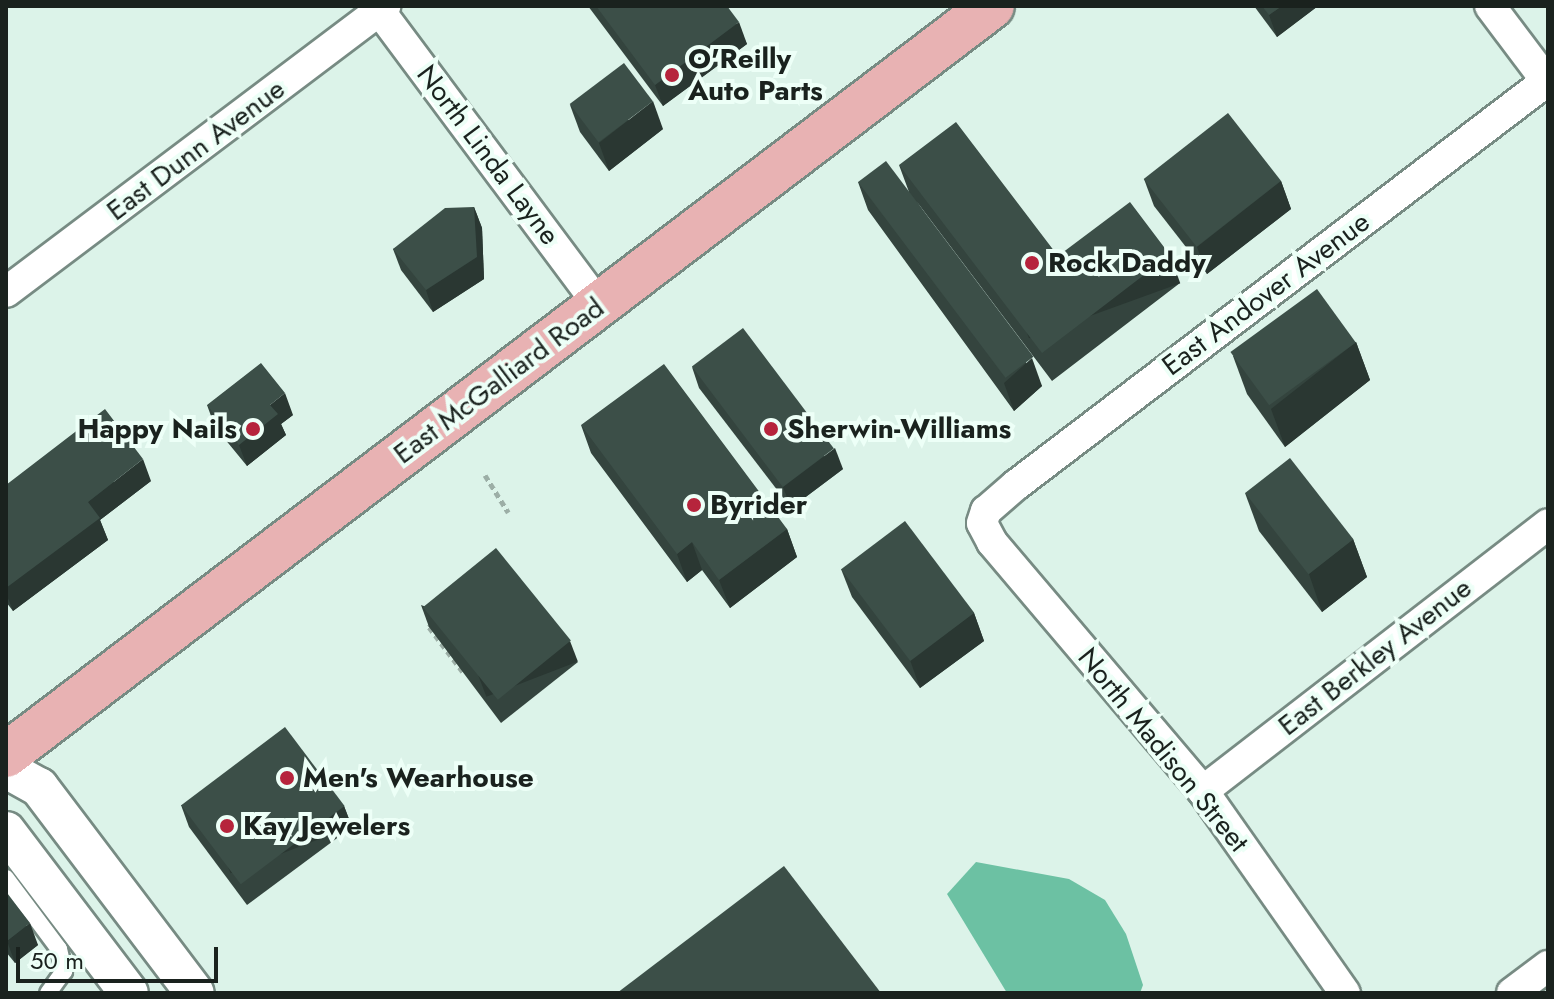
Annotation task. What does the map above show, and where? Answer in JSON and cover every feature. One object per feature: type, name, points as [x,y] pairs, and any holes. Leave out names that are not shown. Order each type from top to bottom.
[{"type":"main road","name":"East McGalliard Road","points":[[6,755],[992,6]]},
{"type":"street","points":[[1490,6],[1547,82]]},
{"type":"street","name":"North Linda Layne","points":[[380,7],[599,305]]},
{"type":"street","name":"East Dunn Avenue","points":[[6,292],[380,7]]},
{"type":"street","name":"East Andover Avenue","points":[[986,511],[1547,82]]},
{"type":"street","name":"North Madison Street","points":[[986,511],[982,523],[992,542],[1203,791],[1345,993]]},
{"type":"street","name":"East Berkley Avenue","points":[[1203,791],[1548,524]]},
{"type":"street","points":[[6,769],[39,787],[195,993]]},
{"type":"street","points":[[6,831],[129,993]]},
{"type":"street","points":[[1512,993],[1548,966]]},
{"type":"lane","points":[[6,878],[59,949],[64,971],[48,993]]},
{"type":"path","points":[[485,475],[508,512]]},
{"type":"path","points":[[441,617],[429,627],[465,675]]},
{"type":"shaded area","points":[[976,862],[1069,879],[1105,900],[1126,934],[1143,985],[1140,993],[1007,993],[947,894]]},
{"type":"building","name":"O'Reilly Auto Parts","points":[[596,6],[727,6],[739,22],[655,85]]},
{"type":"building","points":[[1262,6],[1282,6],[1269,15]]},
{"type":"building","points":[[624,63],[653,101],[599,142],[570,104]]},
{"type":"building","points":[[1228,113],[1281,181],[1197,247],[1144,179]]},
{"type":"building","points":[[956,122],[1058,256],[1130,202],[1170,255],[1042,353],[899,165]]},
{"type":"building","points":[[886,161],[1033,357],[1005,378],[858,182]]},
{"type":"building","points":[[474,207],[477,257],[426,290],[393,249],[445,208]]},
{"type":"building","points":[[1317,289],[1356,342],[1269,405],[1230,352]]},
{"type":"building","name":"Sherwin-Williams","points":[[743,328],[834,449],[783,487],[692,367]]},
{"type":"building","points":[[261,363],[285,393],[270,405],[278,414],[239,445],[207,405]]},
{"type":"building","name":"Byrider","points":[[664,364],[787,529],[719,580],[692,542],[677,554],[581,425]]},
{"type":"building","points":[[105,409],[143,459],[88,502],[100,518],[6,588],[6,485]]},
{"type":"building","points":[[1290,458],[1353,539],[1308,574],[1245,493]]},
{"type":"building","points":[[905,521],[974,613],[910,661],[841,569]]},
{"type":"building","points":[[496,548],[571,640],[498,700],[423,607]]},
{"type":"building","points":[[285,727],[345,806],[241,884],[181,805]]},
{"type":"building","points":[[784,866],[881,993],[617,993]]},
{"type":"building","points":[[6,892],[30,923],[7,941],[6,940]]},
{"type":"place","name":"O'Reilly Auto Parts","points":[[672,75]]},
{"type":"place","name":"Rock Daddy","points":[[1032,263]]},
{"type":"place","name":"Happy Nails","points":[[253,429]]},
{"type":"place","name":"Sherwin-Williams","points":[[771,429]]},
{"type":"place","name":"Byrider","points":[[694,505]]},
{"type":"place","name":"Men's Wearhouse","points":[[287,778]]},
{"type":"place","name":"Kay Jewelers","points":[[227,826]]}]
